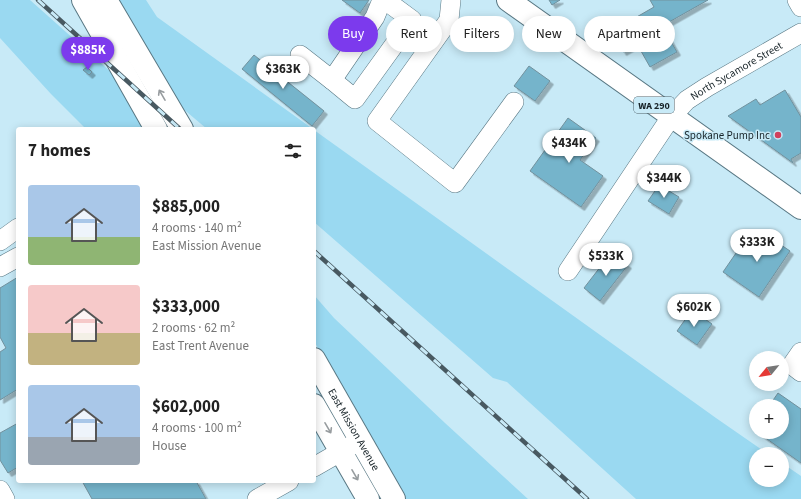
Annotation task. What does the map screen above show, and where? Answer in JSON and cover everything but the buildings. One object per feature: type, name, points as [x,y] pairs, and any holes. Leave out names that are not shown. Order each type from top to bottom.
[{"type":"main road","points":[[83,0],[155,127]]},
{"type":"main road","points":[[106,0],[181,127]]},
{"type":"main road","name":"WA 290","points":[[508,0],[801,208]]},
{"type":"main road","name":"East Mission Avenue","points":[[316,363],[394,499]]},
{"type":"main road","name":"East Mission Avenue","points":[[316,408],[368,499]]},
{"type":"street","points":[[300,55],[355,99],[412,20],[383,0],[375,17],[332,80]]},
{"type":"street","points":[[451,0],[449,20],[377,121],[454,183],[514,102]]},
{"type":"street","points":[[797,0],[801,7]]},
{"type":"street","name":"North Sycamore Street","points":[[568,271],[671,116],[687,100],[707,87],[801,33]]},
{"type":"street","points":[[0,241],[16,229]]},
{"type":"street","points":[[0,267],[16,258]]},
{"type":"street","points":[[801,352],[792,365],[801,372]]},
{"type":"street","points":[[316,466],[360,441]]},
{"type":"street","points":[[257,499],[285,483]]},
{"type":"street","points":[[0,490],[5,499]]},
{"type":"shaded area","points":[[0,0],[30,0],[112,73],[143,127],[84,127],[51,94],[0,38]]},
{"type":"shaded area","points":[[117,0],[146,0],[157,17],[310,127],[205,127],[175,102]]},
{"type":"shaded area","points":[[316,131],[758,447],[749,447],[749,487],[789,487],[789,468],[801,476],[801,499],[636,499],[507,382],[493,378],[316,224]]},
{"type":"shaded area","points":[[316,297],[334,318],[528,499],[405,499],[316,344]]},
{"type":"railway","points":[[38,0],[178,127]]},
{"type":"railway","points":[[316,253],[587,499]]},
{"type":"place","name":"Spokane Pump Inc","points":[[778,135]]}]
